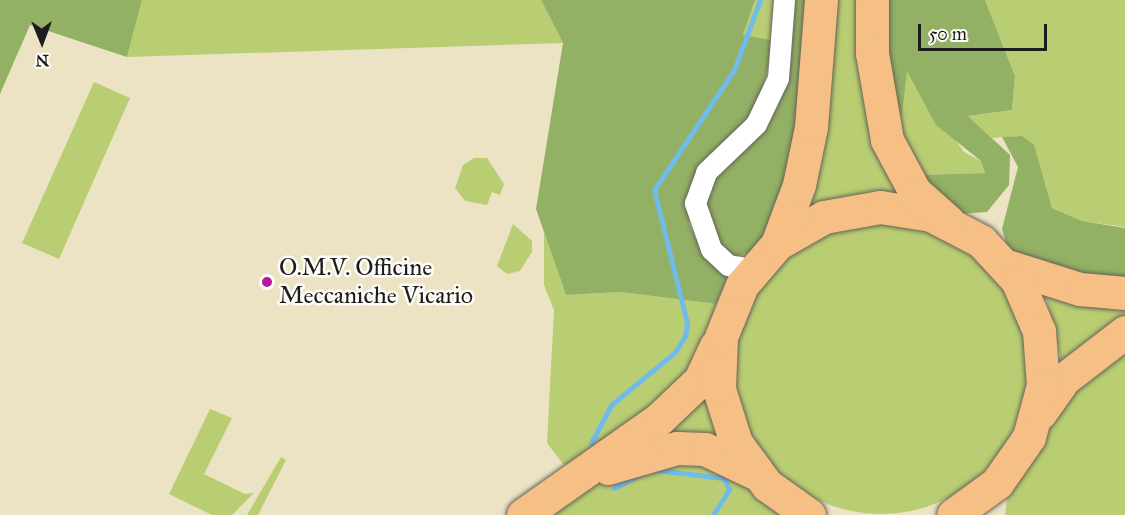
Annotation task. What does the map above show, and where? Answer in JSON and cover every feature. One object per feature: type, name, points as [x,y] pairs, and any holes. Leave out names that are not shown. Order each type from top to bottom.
[{"type":"main road","points":[[777,244],[799,185],[811,127],[821,0]]},
{"type":"main road","points":[[872,0],[872,54],[887,140],[915,192],[949,222],[981,241],[1007,266],[1039,331],[1044,376],[1036,420]]},
{"type":"main road","points":[[532,508],[659,419],[700,381],[721,337],[733,302],[753,269],[777,244],[824,217],[861,208],[914,210],[949,222]]},
{"type":"main road","points":[[1007,266],[1080,289],[1125,293]]},
{"type":"main road","points":[[1000,515],[1009,470],[1036,420],[1064,379],[1125,332]]},
{"type":"main road","points":[[721,337],[723,407],[736,443],[755,473]]},
{"type":"main road","points":[[532,508],[611,467],[677,448],[705,449],[755,473],[809,515]]},
{"type":"main road","points":[[953,515],[1009,470]]},
{"type":"street","points":[[753,269],[728,265],[711,249],[695,203],[706,172],[756,124],[778,78],[784,0]]},
{"type":"green space","points":[[0,0],[142,0],[127,57],[30,25],[0,94]]},
{"type":"green space","points":[[142,0],[541,0],[563,43],[127,57]]},
{"type":"green space","points":[[541,0],[755,0],[743,35],[772,40],[767,73],[758,102],[690,203],[689,224],[696,239],[727,278],[716,304],[621,292],[566,295],[536,209],[563,43]]},
{"type":"green space","points":[[755,0],[775,0],[772,40],[743,35]]},
{"type":"green space","points":[[788,0],[813,0],[805,81],[776,221],[752,252],[739,256],[724,253],[705,221],[707,179],[762,123]]},
{"type":"green space","points":[[827,0],[869,0],[909,195],[796,220]]},
{"type":"green space","points":[[881,0],[985,0],[1015,76],[1012,110],[968,116],[1010,155],[1009,185],[987,212],[957,214],[921,175],[985,173],[981,161],[936,125],[907,71],[902,114],[891,129]]},
{"type":"green space","points":[[985,0],[1125,0],[1125,227],[1082,221],[1052,208],[1033,145],[1022,136],[992,138],[968,116],[1012,110],[1015,76]]},
{"type":"green space","points":[[906,70],[964,152],[981,161],[985,173],[921,175],[891,129]]},
{"type":"green space","points":[[94,82],[130,98],[59,259],[22,243]]},
{"type":"green space","points":[[1022,136],[1034,145],[1052,208],[1082,221],[1125,228],[1125,286],[1023,264],[1007,245],[1002,229],[1018,167],[1002,137]]},
{"type":"green space","points":[[474,158],[487,158],[504,184],[500,195],[492,192],[487,205],[465,201],[455,188],[463,165]]},
{"type":"green space","points":[[867,222],[895,222],[924,228],[950,239],[985,264],[1003,287],[1016,312],[1025,339],[1027,368],[1025,397],[1016,424],[1003,449],[985,472],[962,490],[924,508],[895,514],[867,514],[838,508],[812,497],[777,472],[759,449],[741,411],[735,382],[735,354],[741,325],[752,299],[777,264],[800,246],[838,228]]},
{"type":"green space","points":[[513,224],[532,241],[532,252],[520,271],[507,274],[497,266]]},
{"type":"green space","points":[[544,232],[566,295],[621,292],[716,304],[693,376],[574,466],[563,464],[547,443],[554,310],[544,285]]},
{"type":"green space","points":[[1045,293],[1125,302],[1125,318],[1062,362]]},
{"type":"green space","points":[[1125,342],[1125,515],[1005,515],[1007,499],[1052,410]]},
{"type":"green space","points":[[706,393],[719,439],[643,445]]},
{"type":"green space","points":[[210,409],[232,418],[204,474],[245,494],[254,493],[232,515],[212,515],[169,494]]},
{"type":"green space","points":[[281,457],[286,460],[258,515],[247,515]]},
{"type":"green space","points":[[716,461],[786,515],[537,515],[631,467]]},
{"type":"waterway","points":[[591,443],[611,405],[675,352],[685,336],[687,323],[654,190],[734,70],[760,0]]},
{"type":"waterway","points":[[656,470],[724,478],[729,490],[713,515]]},
{"type":"waterway","points":[[614,488],[641,474]]},
{"type":"place","name":"O.M.V. Officine Meccaniche Vicario","points":[[267,282]]}]
